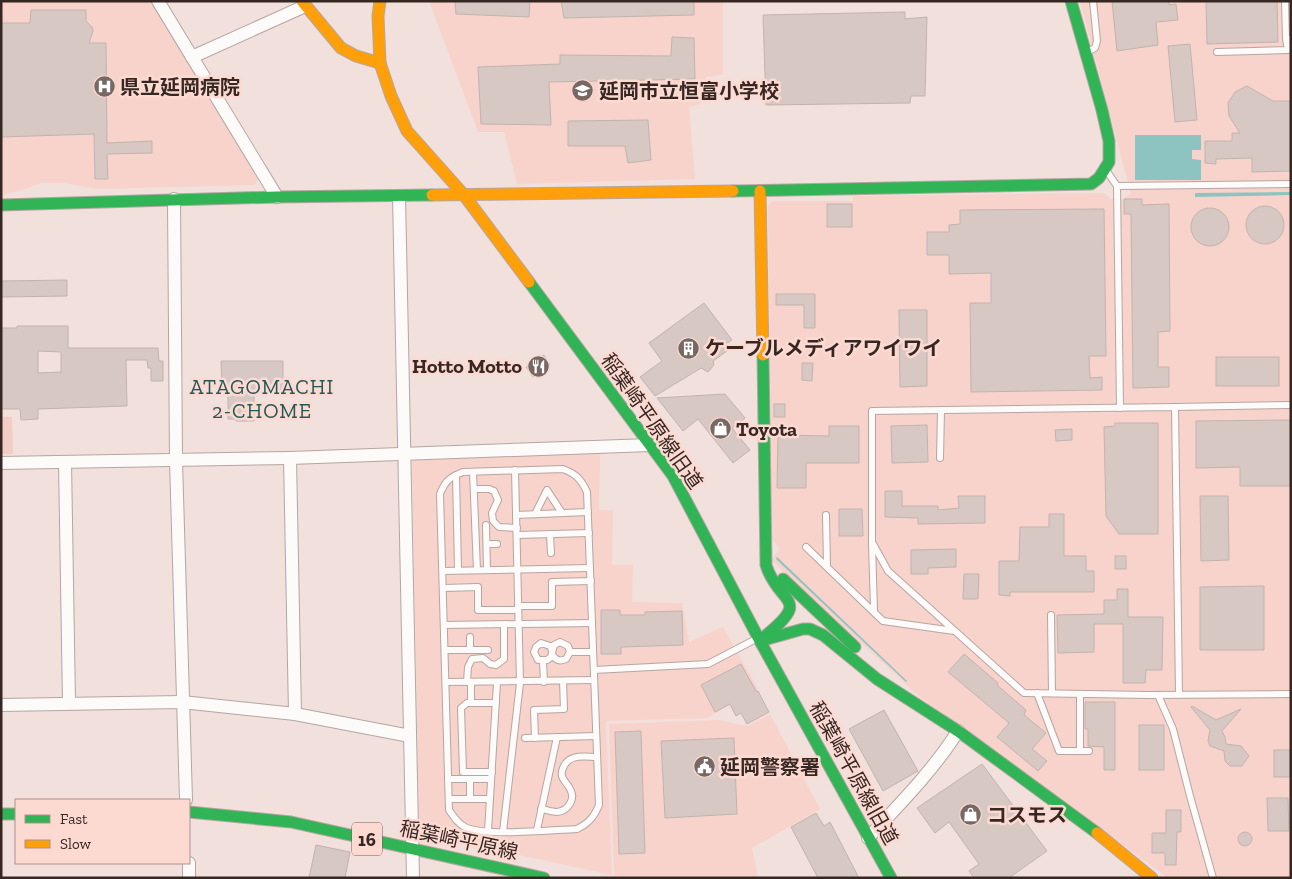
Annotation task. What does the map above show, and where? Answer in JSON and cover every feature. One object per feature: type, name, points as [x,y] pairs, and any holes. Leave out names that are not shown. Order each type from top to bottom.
[{"type":"street","points":[[158,1],[277,196]]},
{"type":"street","name":"稲葉崎平原線旧道","points":[[380,1],[378,16],[380,63],[391,96],[407,131],[464,195],[673,476],[759,639],[891,878]]},
{"type":"street","points":[[1,205],[277,196],[399,196],[1091,184],[1106,170],[1109,162],[1109,141],[1070,1]]},
{"type":"street","points":[[192,57],[304,4],[340,48],[356,56],[380,63]]},
{"type":"street","points":[[759,639],[787,617],[791,607],[790,601],[767,572],[766,560],[760,190]]},
{"type":"street","points":[[399,196],[413,878]]},
{"type":"street","points":[[174,199],[176,460],[186,799]]},
{"type":"street","points":[[1,463],[290,458],[650,445]]},
{"type":"street","points":[[290,458],[295,714]]},
{"type":"street","points":[[65,462],[69,703]]},
{"type":"street","points":[[766,560],[769,566],[902,694]]},
{"type":"street","points":[[787,617],[814,615],[826,620]]},
{"type":"street","points":[[759,639],[803,628],[823,634],[877,678],[958,731],[1114,844],[1152,878]]},
{"type":"street","points":[[1,705],[182,702],[295,714],[410,736]]},
{"type":"street","points":[[868,838],[950,745],[958,731]]},
{"type":"street","name":"稲葉崎平原線","points":[[190,812],[290,822],[544,878]]},
{"type":"street","points":[[1,814],[15,814]]},
{"type":"street","points":[[188,864],[189,878]]},
{"type":"lane","points":[[1085,53],[1095,48],[1097,41],[1093,1]]},
{"type":"lane","points":[[1217,52],[1288,50],[1285,1]]},
{"type":"lane","points":[[1106,170],[1117,186],[1120,408]]},
{"type":"lane","points":[[1117,186],[1291,184]]},
{"type":"lane","points":[[874,610],[872,411],[1291,405]]},
{"type":"lane","points":[[1175,408],[1179,694]]},
{"type":"lane","points":[[940,458],[941,410]]},
{"type":"lane","points":[[563,469],[576,474],[587,492],[599,805],[593,817],[577,829],[503,832],[475,830],[464,826],[456,820],[449,810],[444,570],[440,494],[445,483],[456,475],[464,472],[473,472],[563,469]]},
{"type":"lane","points":[[503,832],[520,682],[515,470]]},
{"type":"lane","points":[[473,472],[477,570]]},
{"type":"lane","points":[[456,475],[458,570]]},
{"type":"lane","points":[[474,489],[494,491],[498,500],[492,513],[493,521],[499,527],[517,532],[550,534],[589,533]]},
{"type":"lane","points":[[535,514],[547,490],[562,513]]},
{"type":"lane","points":[[516,514],[588,512]]},
{"type":"lane","points":[[826,515],[826,566]]},
{"type":"lane","points":[[486,525],[487,570]]},
{"type":"lane","points":[[550,534],[551,553]]},
{"type":"lane","points":[[872,542],[888,571],[1024,692],[1158,695],[1291,694]]},
{"type":"lane","points":[[487,544],[497,544]]},
{"type":"lane","points":[[806,547],[874,610],[883,621],[956,632]]},
{"type":"lane","points":[[444,570],[590,568]]},
{"type":"lane","points":[[444,588],[478,587],[478,610],[552,606],[552,582],[590,581]]},
{"type":"lane","points":[[1051,615],[1052,693]]},
{"type":"lane","points":[[444,625],[592,623]]},
{"type":"lane","points":[[471,703],[468,667],[472,659],[483,658],[490,664],[496,665],[504,659],[504,624]]},
{"type":"lane","points":[[470,637],[470,650]]},
{"type":"lane","points":[[594,670],[708,664],[759,639]]},
{"type":"lane","points":[[552,653],[550,646],[544,643],[536,647],[534,655],[538,660],[549,659],[552,653],[552,648],[557,643],[563,642],[568,646],[570,652],[566,659],[561,661],[555,659],[552,653]]},
{"type":"lane","points":[[445,650],[488,650]]},
{"type":"lane","points":[[570,652],[593,652]]},
{"type":"lane","points":[[543,661],[544,682]]},
{"type":"lane","points":[[446,682],[594,680]]},
{"type":"lane","points":[[535,738],[534,710],[564,709],[563,681]]},
{"type":"lane","points":[[488,831],[497,682]]},
{"type":"lane","points":[[1037,693],[1059,751],[1089,751]]},
{"type":"lane","points":[[1080,694],[1080,751]]},
{"type":"lane","points":[[1158,695],[1173,729],[1213,878]]},
{"type":"lane","points":[[492,775],[463,772],[461,708],[467,703],[496,703]]},
{"type":"lane","points":[[525,738],[596,736]]},
{"type":"lane","points":[[537,830],[557,737]]},
{"type":"lane","points":[[542,809],[560,812],[569,806],[572,800],[572,792],[562,778],[561,772],[567,761],[573,757],[597,757]]},
{"type":"lane","points":[[448,779],[470,779],[492,775]]},
{"type":"lane","points":[[470,779],[470,799]]},
{"type":"lane","points":[[449,799],[490,799]]},
{"type":"shaded area","name":"県立延岡病院","points":[[1,1],[155,1],[260,174],[255,185],[96,189],[65,183],[41,183],[23,190],[1,195]]},
{"type":"shaded area","name":"延岡市立恒富小学校","points":[[429,1],[723,1],[723,75],[706,77],[700,104],[689,107],[695,179],[517,184],[504,132],[478,132]]},
{"type":"shaded area","points":[[1080,1],[1291,1],[1291,878],[1168,878],[921,698],[771,560],[780,549],[772,539],[768,206],[772,201],[853,201],[853,196],[1104,193],[1111,199],[1122,199],[1131,194]]},
{"type":"shaded area","points":[[1,417],[12,417],[13,454],[1,454]]},
{"type":"shaded area","points":[[600,450],[599,510],[613,510],[612,565],[633,565],[632,602],[682,603],[689,642],[723,627],[758,689],[707,718],[606,721],[612,875],[426,835],[419,826],[412,462],[420,456]]},
{"type":"shaded area","name":"延岡警察署","points":[[770,714],[820,809],[752,848],[758,878],[626,878],[614,875],[609,724],[718,720],[748,726]]},
{"type":"water","points":[[1135,135],[1201,135],[1201,150],[1192,150],[1192,159],[1201,160],[1201,180],[1135,180]]},
{"type":"water","points":[[1291,192],[1291,195],[1195,197],[1195,193]]},
{"type":"water","points":[[777,557],[907,681],[776,559]]},
{"type":"building","points":[[455,1],[530,1],[529,17],[456,14]]},
{"type":"building","points":[[561,1],[694,1],[694,15],[564,18]]},
{"type":"building","points":[[1112,1],[1169,1],[1169,5],[1176,4],[1178,20],[1156,22],[1158,45],[1117,51]]},
{"type":"building","points":[[1206,1],[1277,1],[1278,42],[1207,44]]},
{"type":"building","points":[[31,10],[86,10],[86,21],[93,31],[89,43],[106,43],[107,143],[152,141],[152,153],[107,154],[108,179],[95,179],[94,134],[1,137],[1,23],[30,23]]},
{"type":"building","points":[[905,12],[905,19],[927,17],[925,96],[911,96],[910,103],[766,105],[763,15]]},
{"type":"building","points":[[672,37],[694,38],[695,79],[549,82],[551,125],[481,124],[478,67],[560,64],[560,55],[671,56]]},
{"type":"building","points":[[1190,44],[1197,120],[1175,122],[1168,46]]},
{"type":"building","points":[[1247,86],[1273,101],[1291,101],[1291,171],[1252,172],[1252,158],[1216,159],[1216,164],[1205,163],[1205,141],[1232,141],[1232,133],[1240,133],[1229,116],[1228,103],[1235,92]]},
{"type":"building","points":[[648,120],[651,160],[628,163],[625,146],[568,146],[568,121]]},
{"type":"building","points":[[1124,199],[1142,199],[1142,205],[1169,204],[1170,331],[1158,332],[1158,367],[1169,367],[1169,387],[1133,388],[1131,214],[1124,214]]},
{"type":"building","points":[[827,204],[852,204],[852,227],[827,227]]},
{"type":"building","points":[[1265,206],[1272,207],[1278,212],[1283,218],[1283,232],[1278,238],[1272,243],[1265,244],[1258,243],[1252,238],[1247,232],[1246,225],[1247,218],[1252,212],[1258,207]]},
{"type":"building","points":[[1210,208],[1217,209],[1223,214],[1228,220],[1228,234],[1223,240],[1217,245],[1210,246],[1203,245],[1197,240],[1192,234],[1191,227],[1192,220],[1197,214],[1203,209]]},
{"type":"building","points":[[1104,209],[1106,356],[1089,356],[1090,378],[1102,377],[1102,390],[971,392],[970,303],[991,303],[991,273],[949,274],[949,255],[927,255],[927,232],[949,232],[949,225],[960,224],[960,210]]},
{"type":"building","points":[[67,280],[67,296],[1,297],[1,281]]},
{"type":"building","points":[[776,294],[815,294],[815,328],[804,328],[804,305],[776,305]]},
{"type":"building","name":"ケーブルメディアワイワイ","points":[[704,303],[732,340],[723,346],[727,351],[713,361],[714,365],[708,372],[701,368],[655,396],[640,377],[662,361],[649,343]]},
{"type":"building","points":[[899,310],[927,310],[927,386],[900,387]]},
{"type":"building","points":[[17,326],[68,326],[68,348],[158,348],[159,361],[163,361],[163,381],[151,381],[151,368],[148,368],[147,360],[126,360],[127,406],[38,409],[38,419],[21,420],[20,409],[1,409],[1,328],[17,328]],"holes":[[[38,351],[61,352],[61,372],[38,373]]]},
{"type":"building","name":"Hotto Motto","points":[[544,355],[550,365],[533,377],[526,367]]},
{"type":"building","points":[[1216,357],[1279,357],[1279,386],[1216,386]]},
{"type":"building","points":[[221,361],[283,361],[283,391],[254,392],[254,421],[228,419],[228,392],[222,392]]},
{"type":"building","points":[[802,363],[813,363],[812,381],[802,380]]},
{"type":"building","name":"Toyota","points":[[725,394],[745,418],[732,428],[750,450],[733,463],[698,419],[683,431],[657,398]]},
{"type":"building","points":[[774,404],[785,404],[785,417],[774,417]]},
{"type":"building","points":[[1291,420],[1291,486],[1240,486],[1240,467],[1196,468],[1196,421]]},
{"type":"building","points":[[1115,423],[1158,423],[1158,534],[1119,534],[1106,516],[1104,427],[1115,426]]},
{"type":"building","points":[[927,425],[928,462],[892,463],[891,426]]},
{"type":"building","points":[[829,426],[859,426],[859,463],[806,463],[806,488],[777,488],[778,435],[829,436]]},
{"type":"building","points":[[1072,429],[1072,440],[1056,441],[1055,430]]},
{"type":"building","points":[[885,491],[902,491],[902,506],[938,506],[938,510],[959,508],[958,496],[985,496],[985,523],[918,524],[918,518],[885,517]]},
{"type":"building","points":[[1200,496],[1228,496],[1229,560],[1201,561]]},
{"type":"building","points":[[839,509],[862,509],[863,536],[839,536]]},
{"type":"building","points":[[1049,514],[1064,514],[1064,556],[1086,556],[1086,571],[1094,571],[1094,592],[1010,592],[1010,596],[999,595],[999,561],[1019,561],[1020,527],[1049,527]]},
{"type":"building","points":[[956,549],[956,567],[928,568],[928,574],[911,574],[911,550]]},
{"type":"building","points":[[1115,556],[1126,556],[1126,569],[1115,569]]},
{"type":"building","points":[[964,574],[979,574],[978,599],[963,599]]},
{"type":"building","points":[[1264,586],[1264,650],[1200,650],[1200,587]]},
{"type":"building","points":[[1117,589],[1128,589],[1128,617],[1163,617],[1162,670],[1146,670],[1145,683],[1123,683],[1123,624],[1094,624],[1094,652],[1058,653],[1057,615],[1104,614],[1104,600],[1117,600]]},
{"type":"building","points":[[601,610],[620,610],[620,615],[645,615],[645,612],[682,611],[683,645],[621,647],[621,654],[601,654]]},
{"type":"building","points":[[964,654],[998,683],[997,685],[1026,710],[1024,715],[1046,733],[1032,749],[1047,761],[1038,771],[997,737],[1009,723],[948,672]]},
{"type":"building","points":[[741,664],[769,712],[747,724],[741,713],[736,716],[730,704],[715,712],[701,685]]},
{"type":"building","points":[[1085,702],[1115,702],[1115,770],[1104,770],[1104,747],[1088,746],[1088,729],[1085,729]]},
{"type":"building","points":[[1192,706],[1216,720],[1241,709],[1222,731],[1226,744],[1241,746],[1249,756],[1242,766],[1230,766],[1225,761],[1224,751],[1210,746],[1208,741],[1210,730]]},
{"type":"building","points":[[884,710],[918,771],[883,791],[849,729]]},
{"type":"building","points":[[1139,725],[1164,725],[1164,770],[1139,770]]},
{"type":"building","points":[[641,731],[645,853],[619,854],[615,732]]},
{"type":"building","points":[[734,738],[737,814],[665,818],[661,741]]},
{"type":"building","points":[[1274,750],[1291,750],[1291,777],[1274,777]]},
{"type":"building","name":"コスモス","points":[[982,764],[1047,851],[1009,878],[974,878],[969,871],[979,864],[949,822],[935,833],[917,808]]},
{"type":"building","points":[[1267,798],[1288,798],[1289,831],[1268,831]]},
{"type":"building","points":[[1166,810],[1181,810],[1181,832],[1177,832],[1176,865],[1165,865],[1165,853],[1152,853],[1152,833],[1166,833]]},
{"type":"building","points":[[816,813],[824,826],[830,822],[859,878],[818,878],[791,827]]},
{"type":"building","points":[[1242,832],[1248,832],[1252,839],[1248,846],[1242,846],[1238,842],[1238,836]]},
{"type":"building","points":[[316,845],[350,852],[345,878],[309,878]]},
{"type":"traffic: fast","points":[[733,191],[1091,184],[1099,178],[1109,162],[1109,141],[1071,1]]},
{"type":"traffic: fast","points":[[1,205],[277,197],[432,195]]},
{"type":"traffic: fast","points":[[529,282],[673,476],[760,641],[891,878]]},
{"type":"traffic: fast","points":[[763,355],[766,565],[771,578],[788,601],[790,607],[779,624],[764,637]]},
{"type":"traffic: fast","points":[[783,579],[855,647]]},
{"type":"traffic: fast","points":[[760,641],[803,629],[810,629],[823,635],[877,679],[958,731],[1097,833]]},
{"type":"traffic: fast","points":[[190,812],[291,822],[544,878]]},
{"type":"traffic: fast","points":[[1,814],[15,814]]},
{"type":"traffic: slow","points":[[302,1],[341,48],[356,56],[380,63]]},
{"type":"traffic: slow","points":[[380,1],[378,16],[380,63],[391,96],[407,131],[464,195],[529,282]]},
{"type":"traffic: slow","points":[[432,195],[733,191]]},
{"type":"traffic: slow","points":[[760,191],[763,355]]},
{"type":"traffic: slow","points":[[1097,833],[1152,878]]},
{"type":"place","name":"県立延岡病院","points":[[104,87]]},
{"type":"place","name":"延岡市立恒富小学校","points":[[583,91]]},
{"type":"place","name":"ケーブルメディアワイワイ","points":[[689,348]]},
{"type":"place","name":"Hotto Motto","points":[[538,366]]},
{"type":"place","name":"Toyota","points":[[720,429]]},
{"type":"place","name":"延岡警察署","points":[[704,767]]},
{"type":"place","name":"コスモス","points":[[971,815]]},
{"type":"district","name":"ATAGOMACHI 2-CHOME","points":[[262,398]]}]
